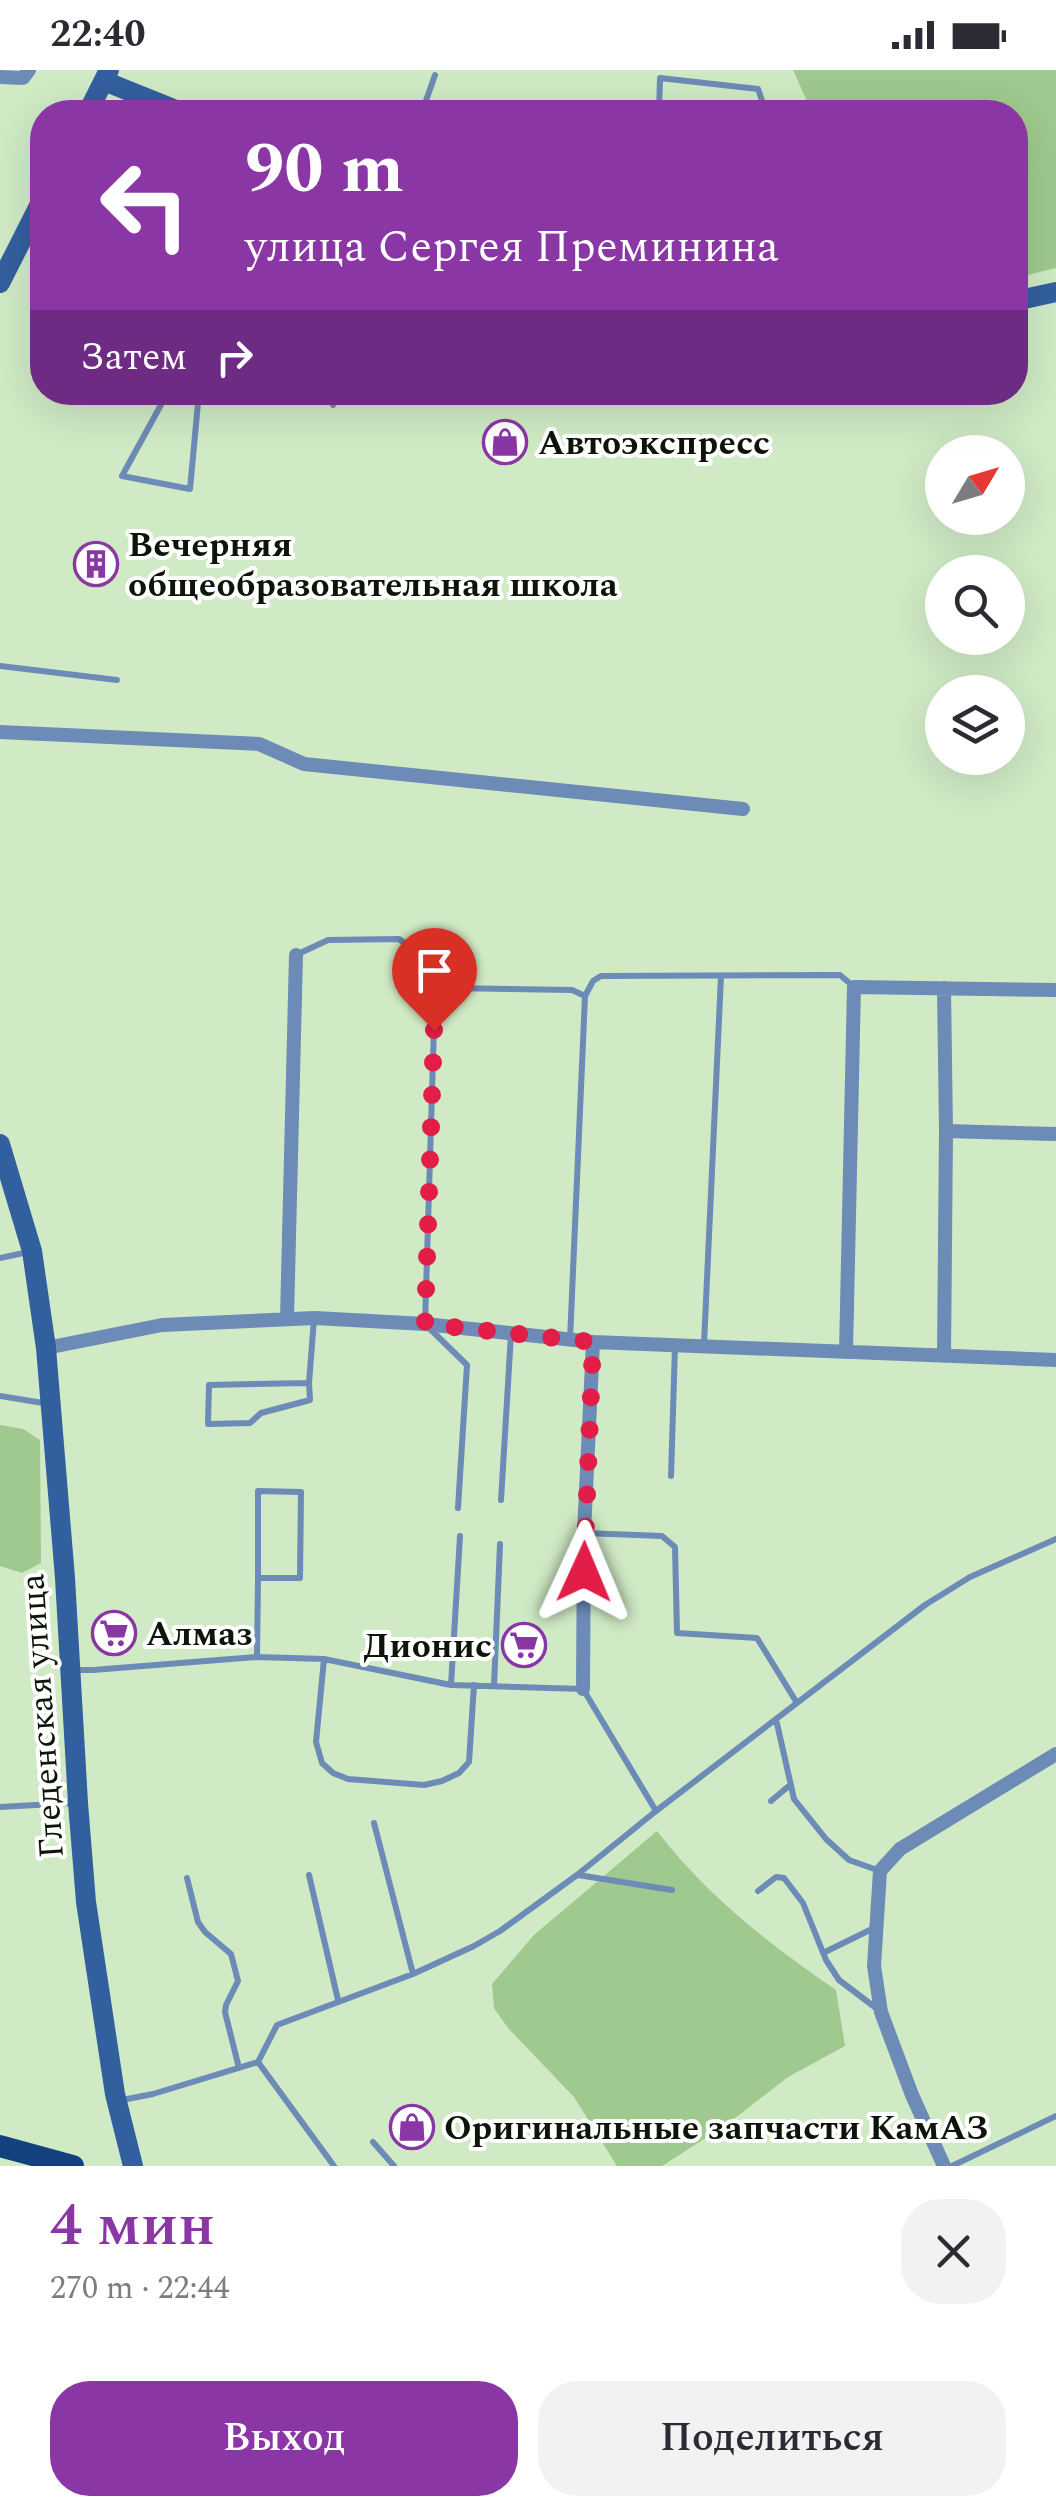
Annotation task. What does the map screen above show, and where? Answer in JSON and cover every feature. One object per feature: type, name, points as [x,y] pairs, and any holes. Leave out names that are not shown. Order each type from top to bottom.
[{"type":"main road","points":[[94,100],[106,76],[156,100]]},
{"type":"main road","points":[[0,283],[30,224]]},
{"type":"main road","points":[[1028,298],[1056,292]]},
{"type":"main road","name":"Гледенская улица","points":[[0,1144],[32,1251],[46,1348],[66,1578],[86,1902],[116,2102],[132,2166]]},
{"type":"main road","points":[[0,2146],[74,2166]]},
{"type":"street","points":[[0,77],[22,78],[29,70]]},
{"type":"street","points":[[0,732],[259,744],[304,764],[744,809]]},
{"type":"street","points":[[287,1318],[296,954]]},
{"type":"street","points":[[846,1352],[854,987],[1056,990]]},
{"type":"street","points":[[944,988],[944,1356]]},
{"type":"street","points":[[946,1132],[1056,1134]]},
{"type":"street","points":[[46,1348],[162,1325],[314,1318],[425,1324],[593,1342],[1056,1360]]},
{"type":"street","points":[[583,1689],[584,1532],[593,1342]]},
{"type":"street","points":[[944,2166],[881,2012],[874,1966],[880,1871],[900,1848],[1056,1754]]},
{"type":"lane","points":[[426,100],[435,74]]},
{"type":"lane","points":[[659,100],[660,78],[758,89],[762,100]]},
{"type":"lane","points":[[161,405],[122,476],[190,489],[198,405]]},
{"type":"lane","points":[[0,666],[117,680]]},
{"type":"lane","points":[[296,954],[328,940],[399,939],[425,958],[434,976],[425,1324],[467,1365],[458,1508]]},
{"type":"lane","points":[[570,1340],[585,996],[593,982],[601,976],[840,975],[854,987]]},
{"type":"lane","points":[[704,1346],[721,976]]},
{"type":"lane","points":[[435,993],[446,988],[572,990],[585,996]]},
{"type":"lane","points":[[0,1258],[32,1251]]},
{"type":"lane","points":[[310,1382],[209,1385],[208,1424],[250,1423],[260,1413],[310,1400],[314,1318]]},
{"type":"lane","points":[[501,1500],[511,1332]]},
{"type":"lane","points":[[671,1476],[675,1344]]},
{"type":"lane","points":[[0,1396],[50,1404]]},
{"type":"lane","points":[[258,1578],[300,1578],[301,1492],[258,1491],[258,1578],[258,1657]]},
{"type":"lane","points":[[584,1532],[662,1536],[675,1546],[676,1633],[756,1638],[797,1702]]},
{"type":"lane","points":[[452,1684],[460,1536]]},
{"type":"lane","points":[[116,2102],[258,2062],[277,2025],[413,1974],[500,1931],[926,1605],[970,1577],[1056,1540]]},
{"type":"lane","points":[[494,1686],[500,1544]]},
{"type":"lane","points":[[71,1670],[258,1657],[324,1659],[452,1684],[583,1689],[656,1811]]},
{"type":"lane","points":[[324,1659],[316,1742],[322,1762],[333,1773],[348,1779],[424,1784],[442,1782],[459,1772],[468,1762],[474,1685]]},
{"type":"lane","points":[[776,1719],[794,1798],[826,1839],[849,1860],[880,1871]]},
{"type":"lane","points":[[771,1802],[790,1785]]},
{"type":"lane","points":[[0,1807],[78,1803]]},
{"type":"lane","points":[[374,1823],[413,1974]]},
{"type":"lane","points":[[310,1875],[338,2000]]},
{"type":"lane","points":[[577,1875],[672,1890]]},
{"type":"lane","points":[[758,1891],[776,1877],[784,1878],[803,1903],[839,1980],[881,2012]]},
{"type":"lane","points":[[187,1878],[198,1922],[231,1954],[238,1981],[225,2012],[239,2068]]},
{"type":"lane","points":[[824,1953],[875,1927]]},
{"type":"lane","points":[[258,2062],[334,2166]]},
{"type":"lane","points":[[952,2166],[1056,2116]]},
{"type":"lane","points":[[372,2142],[394,2166]]},
{"type":"green space","points":[[793,70],[1056,70],[1056,268],[1028,275],[1028,100],[807,100]]},
{"type":"green space","points":[[0,1425],[23,1429],[40,1440],[41,1563],[22,1573],[0,1566]]},
{"type":"green space","points":[[657,1831],[696,1877],[740,1918],[836,1990],[845,2046],[788,2077],[726,2125],[662,2166],[617,2166],[574,2097],[494,2008],[492,1984],[534,1935]]},
{"type":"place","name":"Автоэкспресс","points":[[505,442]]},
{"type":"place","name":"Вечерняя общеобразовательная школа","points":[[96,564]]},
{"type":"place","name":"Алмаз","points":[[114,1633]]},
{"type":"place","name":"Дионис","points":[[524,1645]]},
{"type":"place","name":"Оригинальные запчасти КамАЗ","points":[[412,2127]]},
{"type":"route","points":[[434,1030],[425,1324],[593,1342],[584,1572]]}]
